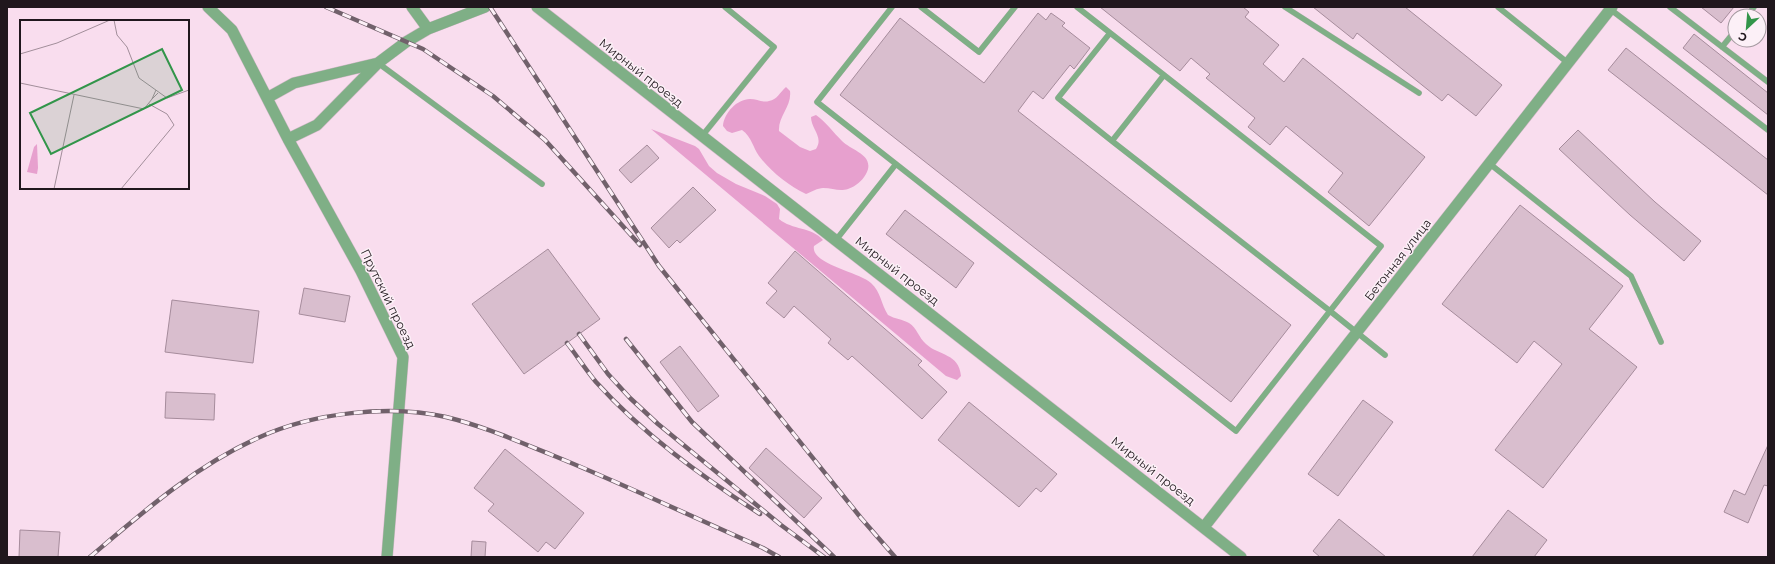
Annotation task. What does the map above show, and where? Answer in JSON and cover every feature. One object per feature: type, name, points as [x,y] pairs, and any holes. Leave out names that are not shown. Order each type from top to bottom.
[{"type":"street","name":"Прутский проезд","points":[[208,7],[232,30],[288,139],[362,271],[403,357],[387,557]]},
{"type":"street","points":[[412,7],[428,29]]},
{"type":"street","points":[[288,139],[317,125],[378,63],[406,42],[428,29],[485,7]]},
{"type":"street","name":"Мирный проезд","points":[[537,7],[1241,557]]},
{"type":"street","name":"Бетонная улица","points":[[1204,527],[1358,333],[1611,8]]},
{"type":"street","points":[[267,98],[294,83],[378,63]]},
{"type":"lane","points":[[702,136],[774,47],[725,7]]},
{"type":"lane","points":[[892,7],[817,102],[1236,430],[1381,246],[1077,7]]},
{"type":"lane","points":[[921,7],[979,52],[1015,7]]},
{"type":"lane","points":[[1285,7],[1419,93]]},
{"type":"lane","points":[[1498,7],[1568,63]]},
{"type":"lane","points":[[1670,7],[1768,82]]},
{"type":"lane","points":[[1611,8],[1768,130]]},
{"type":"lane","points":[[1110,33],[1058,98],[1385,355]]},
{"type":"lane","points":[[1722,47],[1727,41]]},
{"type":"lane","points":[[378,63],[542,184]]},
{"type":"lane","points":[[1112,141],[1164,75]]},
{"type":"lane","points":[[836,240],[896,164]]},
{"type":"lane","points":[[1490,164],[1631,276],[1661,342]]},
{"type":"shaded area","points":[[786,87],[790,91],[790,96],[779,126],[779,131],[800,147],[810,151],[816,149],[819,141],[811,117],[816,115],[846,145],[862,154],[868,162],[866,174],[856,185],[845,190],[821,188],[806,194],[774,173],[759,156],[750,139],[742,130],[732,133],[727,131],[723,126],[726,116],[740,101],[750,99],[764,102],[772,100]]},
{"type":"shaded area","points":[[651,129],[695,146],[699,149],[709,166],[717,173],[736,184],[765,196],[777,204],[780,209],[779,219],[784,223],[818,236],[823,240],[814,246],[815,252],[820,258],[827,263],[871,283],[877,290],[888,315],[909,323],[926,344],[948,356],[957,363],[961,376],[957,380],[946,376]]},
{"type":"building","points":[[1100,7],[1243,7],[1249,12],[1245,17],[1279,45],[1263,64],[1284,82],[1303,58],[1425,157],[1369,226],[1328,192],[1343,173],[1286,126],[1270,145],[1248,127],[1255,118],[1206,78],[1210,74],[1191,58],[1180,71]]},
{"type":"building","points":[[1313,7],[1405,7],[1502,85],[1476,116],[1448,94],[1442,101],[1357,33],[1353,39]]},
{"type":"building","points":[[1701,7],[1734,7],[1727,8],[1727,16],[1721,23]]},
{"type":"building","points":[[1038,13],[1046,20],[1051,13],[1065,23],[1062,26],[1090,48],[1074,69],[1070,65],[1043,99],[1033,91],[1018,111],[1291,325],[1231,402],[840,95],[900,18],[984,83]]},
{"type":"building","points":[[1694,34],[1768,93],[1768,115],[1683,48]]},
{"type":"building","points":[[1626,48],[1768,160],[1768,195],[1608,70]]},
{"type":"building","points":[[1578,130],[1655,202],[1701,241],[1684,261],[1630,215],[1559,149]]},
{"type":"building","points":[[647,145],[659,158],[631,183],[619,170]]},
{"type":"building","points":[[693,187],[716,210],[680,243],[677,240],[669,248],[651,228]]},
{"type":"building","points":[[1520,205],[1623,286],[1589,329],[1637,367],[1543,488],[1495,450],[1562,364],[1534,341],[1517,363],[1442,304]]},
{"type":"building","points":[[905,210],[974,263],[956,288],[886,234]]},
{"type":"building","points":[[548,249],[600,319],[524,374],[472,304]]},
{"type":"building","points":[[795,251],[922,361],[918,365],[947,392],[922,419],[852,356],[848,360],[828,343],[831,339],[794,306],[784,318],[766,303],[777,291],[768,283]]},
{"type":"building","points":[[304,288],[350,296],[345,322],[299,314]]},
{"type":"building","points":[[172,300],[259,311],[253,363],[165,352]]},
{"type":"building","points":[[680,346],[719,396],[698,412],[660,362]]},
{"type":"building","points":[[166,392],[215,394],[214,420],[165,418]]},
{"type":"building","points":[[1363,400],[1393,422],[1338,496],[1308,474]]},
{"type":"building","points":[[969,402],[1057,474],[1041,492],[1036,488],[1019,507],[938,440]]},
{"type":"building","points":[[1768,445],[1768,486],[1764,485],[1748,523],[1724,512],[1734,490],[1745,495]]},
{"type":"building","points":[[766,448],[822,498],[804,518],[749,468]]},
{"type":"building","points":[[505,449],[584,513],[555,549],[546,542],[538,552],[488,511],[494,504],[474,488]]},
{"type":"building","points":[[1508,510],[1547,540],[1534,557],[1472,557]]},
{"type":"building","points":[[1339,519],[1386,557],[1320,557],[1313,551]]},
{"type":"building","points":[[20,530],[60,532],[58,557],[19,557]]},
{"type":"building","points":[[472,541],[486,542],[485,557],[471,557]]},
{"type":"railway","points":[[326,7],[423,49],[493,96],[545,140],[640,245]]},
{"type":"railway","points":[[490,7],[659,266],[861,518],[895,557]]},
{"type":"railway","points":[[579,334],[608,374],[630,398],[658,424],[781,525],[824,557]]},
{"type":"railway","points":[[626,339],[692,422],[834,557]]},
{"type":"railway","points":[[567,343],[596,382],[653,437],[716,485],[760,514]]},
{"type":"railway","points":[[90,557],[170,491],[213,462],[236,449],[260,437],[303,422],[352,413],[376,411],[424,413],[446,417],[500,434],[632,489],[763,548],[779,557]]}]
